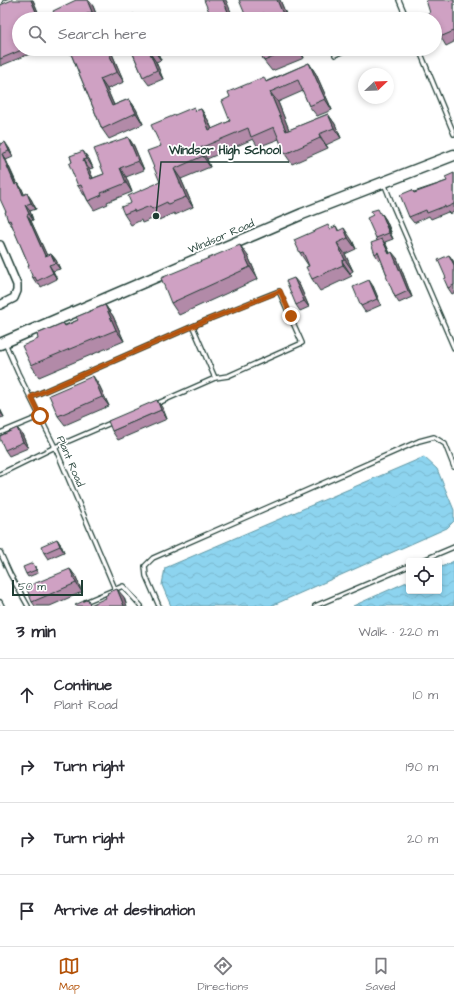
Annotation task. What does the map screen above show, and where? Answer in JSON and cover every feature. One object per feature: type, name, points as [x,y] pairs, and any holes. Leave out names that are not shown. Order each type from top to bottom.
[{"type":"main road","name":"Windsor Road","points":[[2,343],[302,214],[454,155]]},
{"type":"street","points":[[0,245],[17,285],[17,292],[14,298],[0,305]]},
{"type":"lane","points":[[6,2],[10,0]]},
{"type":"lane","points":[[399,0],[404,12]]},
{"type":"lane","points":[[422,56],[454,134]]},
{"type":"lane","points":[[384,182],[405,235],[454,348]]},
{"type":"lane","points":[[31,397],[280,291],[302,343],[228,376],[215,378],[150,406]]},
{"type":"lane","points":[[193,327],[215,378]]},
{"type":"lane","name":"Plant Road","points":[[2,343],[56,447],[115,589]]},
{"type":"lane","points":[[0,433],[40,416]]},
{"type":"lane","points":[[0,474],[56,447],[121,419]]},
{"type":"lane","points":[[159,606],[146,576],[145,566],[153,558],[419,441],[434,437],[445,444],[454,467]]},
{"type":"lane","points":[[428,558],[454,547]]},
{"type":"lane","points":[[0,552],[10,574],[28,606]]},
{"type":"lane","points":[[314,606],[406,567]]},
{"type":"lane","points":[[81,603],[123,586],[142,606]]},
{"type":"lane","points":[[0,602],[2,606]]},
{"type":"water","points":[[424,457],[437,469],[454,510],[454,521],[447,528],[271,606],[171,606],[162,585],[165,568]]},
{"type":"water","points":[[454,561],[454,606],[353,606],[406,582],[406,594],[442,594],[442,567]]},
{"type":"building","points":[[12,0],[31,0],[36,12],[12,12],[12,54],[0,59],[0,5]]},
{"type":"building","points":[[76,0],[87,0],[92,12],[54,12]]},
{"type":"building","points":[[204,0],[223,0],[228,12],[209,12]]},
{"type":"building","points":[[239,0],[277,0],[282,12],[244,12]]},
{"type":"building","points":[[426,0],[454,0],[454,31],[442,36],[442,12],[430,12]]},
{"type":"building","points":[[72,56],[110,56],[117,72],[100,79],[112,106],[129,99],[136,113],[102,129]]},
{"type":"building","points":[[134,56],[151,56],[157,70],[143,77]]},
{"type":"building","points":[[262,56],[276,56],[264,61]]},
{"type":"building","points":[[309,63],[325,99],[309,106],[298,80],[270,92],[286,131],[328,114],[334,128],[319,134],[320,138],[285,154],[274,127],[251,137],[248,128],[200,148],[203,156],[174,169],[186,197],[168,204],[167,202],[152,209],[150,206],[135,212],[134,210],[124,214],[121,207],[131,203],[128,196],[160,182],[147,151],[161,146],[151,125],[194,107],[195,111],[201,109],[209,130],[230,121],[222,101],[230,97],[228,92],[264,77],[266,82]]},
{"type":"building","points":[[128,137],[138,161],[120,168],[126,183],[101,193],[102,195],[88,201],[81,185],[78,186],[69,164],[72,162],[70,156],[83,151],[87,159],[83,160],[91,179],[104,174],[94,149]]},
{"type":"building","points":[[5,142],[9,151],[2,154],[15,185],[18,183],[23,195],[27,193],[31,203],[25,205],[29,214],[27,215],[45,256],[51,254],[55,263],[49,265],[53,273],[37,281],[35,277],[33,278],[28,266],[29,265],[10,220],[8,221],[0,199],[0,144]]},
{"type":"building","points":[[454,173],[454,204],[427,213],[426,210],[409,217],[400,195],[412,190],[414,193],[447,181],[445,177]]},
{"type":"building","points":[[378,209],[381,215],[382,214],[389,233],[376,238],[367,218],[373,215],[371,211]]},
{"type":"building","points":[[328,225],[330,229],[336,226],[338,231],[344,228],[348,238],[337,243],[345,260],[342,261],[343,265],[312,279],[306,267],[309,266],[303,252],[300,253],[294,240]]},
{"type":"building","points":[[382,239],[389,254],[392,252],[408,291],[395,297],[378,252],[375,254],[371,243]]},
{"type":"building","points":[[240,245],[250,267],[171,303],[161,278]]},
{"type":"building","points":[[449,255],[454,265],[454,285],[448,288],[444,279],[446,278],[438,260]]},
{"type":"building","points":[[294,278],[304,301],[296,305],[286,281]]},
{"type":"building","points":[[369,280],[377,299],[361,306],[353,287]]},
{"type":"building","points":[[105,305],[116,330],[31,365],[22,346],[38,339],[37,334],[63,323],[65,326],[78,320],[76,317]]},
{"type":"building","points":[[93,376],[102,397],[58,416],[49,395]]},
{"type":"building","points":[[157,400],[161,410],[112,431],[108,421]]},
{"type":"building","points":[[17,428],[23,442],[5,450],[0,436]]},
{"type":"building","points":[[57,539],[60,546],[44,553],[41,546]]},
{"type":"building","points":[[33,563],[36,570],[26,574],[23,567]]},
{"type":"building","points":[[70,569],[76,583],[32,602],[26,587]]},
{"type":"building","points":[[117,589],[124,606],[88,606],[106,598],[105,596],[108,594],[107,593]]},
{"type":"building","points":[[88,599],[90,605],[88,606],[75,605]]},
{"type":"place","name":"Windsor High School","points":[[156,216]]},
{"type":"route","points":[[40,416],[31,397],[207,320],[280,291],[291,316]]}]
